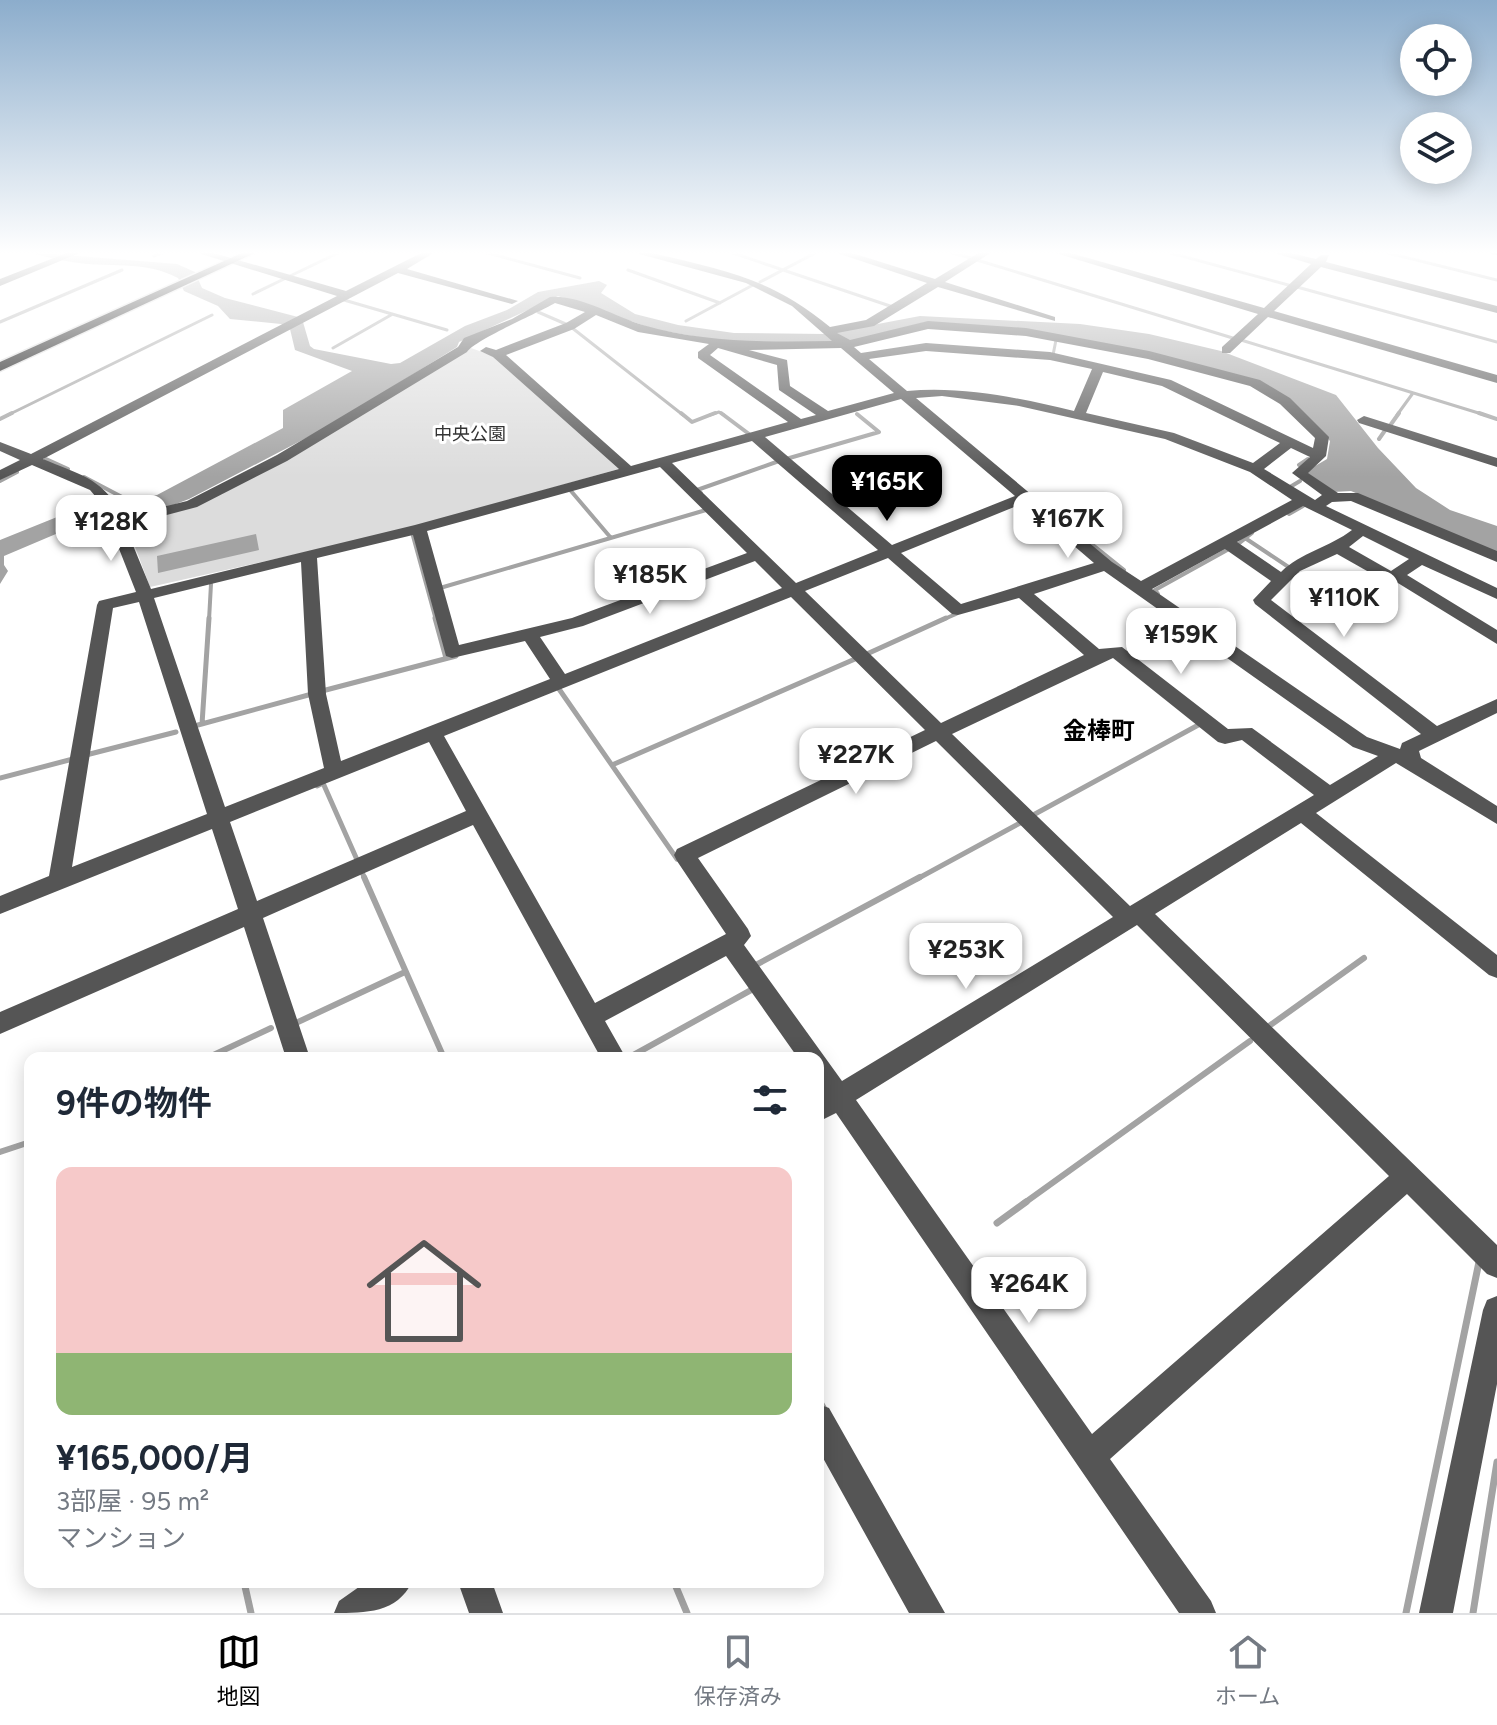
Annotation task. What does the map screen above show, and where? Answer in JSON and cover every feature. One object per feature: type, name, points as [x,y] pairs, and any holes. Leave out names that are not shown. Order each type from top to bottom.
[{"type":"main road","points":[[0,367],[87,327]]},
{"type":"street","points":[[0,476],[35,461],[284,327]]},
{"type":"street","points":[[114,514],[192,504],[282,458],[389,396],[463,349],[466,344],[499,327]]},
{"type":"street","points":[[497,354],[567,327]]},
{"type":"street","points":[[637,327],[716,344],[783,363],[797,361]]},
{"type":"street","points":[[824,327],[1024,498],[1139,589],[1360,742],[1403,759],[1497,816]]},
{"type":"street","points":[[828,331],[848,327]]},
{"type":"street","points":[[799,424],[702,355],[716,344],[842,344],[883,338],[920,327]]},
{"type":"street","points":[[968,327],[1015,330],[1149,355],[1268,389],[1322,437],[1319,456],[1299,473],[1334,497]]},
{"type":"street","points":[[1226,350],[1251,327]]},
{"type":"street","points":[[1320,327],[1497,379]]},
{"type":"street","points":[[466,344],[497,354],[629,471]]},
{"type":"street","points":[[811,360],[926,347],[1050,356],[1166,383],[1319,456]]},
{"type":"street","points":[[725,370],[754,354]]},
{"type":"street","points":[[783,363],[784,387],[826,416]]},
{"type":"street","points":[[1079,415],[1099,367]]},
{"type":"street","points":[[59,882],[105,605],[419,529],[902,395],[942,392],[1019,402],[1169,436],[1255,469],[1309,503],[1497,594]]},
{"type":"street","points":[[1364,420],[1497,463]]},
{"type":"street","points":[[755,436],[958,610],[1106,565]]},
{"type":"street","points":[[1255,469],[1290,442]]},
{"type":"street","points":[[0,446],[95,487],[114,514],[145,595],[296,1052]]},
{"type":"street","points":[[663,462],[938,732],[1497,1264]]},
{"type":"street","points":[[1139,589],[1226,542],[1309,503],[1334,497],[1353,496],[1497,557]]},
{"type":"street","points":[[0,905],[1024,498]]},
{"type":"street","points":[[419,529],[452,652],[577,622],[757,555]]},
{"type":"street","points":[[1363,529],[1338,548],[1294,568],[1261,600],[1435,735]]},
{"type":"street","points":[[1226,542],[1280,579]]},
{"type":"street","points":[[1338,548],[1389,576],[1396,575],[1421,559]]},
{"type":"street","points":[[309,555],[317,694],[334,772]]},
{"type":"street","points":[[1396,575],[1497,638]]},
{"type":"street","points":[[1022,592],[1096,656]]},
{"type":"street","points":[[529,634],[561,682]]},
{"type":"street","points":[[590,1017],[740,936],[684,855],[1096,656],[1116,651],[1225,737],[1245,733],[1329,795]]},
{"type":"street","points":[[1199,1613],[1089,1457],[828,1104],[1329,795],[1403,759],[1409,748],[1497,705]]},
{"type":"street","points":[[433,733],[610,1052]]},
{"type":"street","points":[[1301,812],[1497,968]]},
{"type":"street","points":[[0,1023],[478,814]]},
{"type":"street","points":[[730,943],[808,1052]]},
{"type":"street","points":[[1089,1457],[1408,1176]]},
{"type":"street","points":[[1436,1613],[1497,1310]]},
{"type":"street","points":[[824,1430],[928,1613]]},
{"type":"street","points":[[351,1613],[386,1588]]},
{"type":"street","points":[[477,1588],[486,1613]]},
{"type":"green space","name":"中央公園","points":[[471,348],[493,356],[622,468],[395,532],[150,587],[127,525],[174,512]]},
{"type":"shaded area","points":[[287,327],[305,327],[310,346],[314,349],[391,364],[400,363],[463,327],[491,327],[459,342],[457,347],[331,425],[189,499],[168,507],[70,528],[4,556],[8,571],[0,584],[0,540],[67,513],[157,495],[283,428],[283,410],[352,371],[295,350]]},
{"type":"shaded area","points":[[649,327],[694,327],[734,333],[825,334],[861,327],[905,327],[846,342],[731,343]]},
{"type":"shaded area","points":[[989,327],[1103,327],[1149,334],[1221,351],[1336,395],[1378,448],[1416,488],[1450,510],[1497,526],[1497,553],[1351,491],[1333,492],[1305,472],[1327,459],[1330,441],[1298,407],[1264,383],[1022,330]]},
{"type":"shaded area","points":[[256,534],[259,550],[158,573],[157,556]]},
{"type":"waterway","points":[[8,415],[187,327]]},
{"type":"waterway","points":[[333,348],[369,327]]},
{"type":"waterway","points":[[438,327],[447,330]]},
{"type":"waterway","points":[[571,327],[683,415]]},
{"type":"waterway","points":[[1198,327],[1236,339]]},
{"type":"waterway","points":[[1443,327],[1497,342]]},
{"type":"waterway","points":[[1053,355],[1056,340]]},
{"type":"waterway","points":[[1241,340],[1485,415]]},
{"type":"waterway","points":[[1397,415],[1413,393]]},
{"type":"waterway","points":[[8,415],[12,413]]},
{"type":"waterway","points":[[681,413],[692,422],[715,413]]},
{"type":"waterway","points":[[1389,427],[1399,413]]},
{"type":"waterway","points":[[1479,413],[1485,415]]},
{"type":"waterway","points":[[710,415],[722,414]]},
{"type":"waterway","points":[[722,414],[749,434]]},
{"type":"waterway","points":[[786,459],[879,432],[857,414]]},
{"type":"waterway","points":[[0,419],[8,415]]},
{"type":"waterway","points":[[1485,415],[1497,419]]},
{"type":"waterway","points":[[1379,439],[1386,429]]},
{"type":"waterway","points":[[46,459],[68,469]]},
{"type":"waterway","points":[[701,493],[697,490],[779,461],[777,459]]},
{"type":"waterway","points":[[1299,465],[1308,459]]},
{"type":"waterway","points":[[0,481],[17,472]]},
{"type":"waterway","points":[[84,477],[122,497]]},
{"type":"waterway","points":[[1290,487],[1300,481]]},
{"type":"waterway","points":[[571,491],[611,538]]},
{"type":"waterway","points":[[1289,514],[1303,506]]},
{"type":"waterway","points":[[611,538],[706,510]]},
{"type":"waterway","points":[[1053,513],[1124,570]]},
{"type":"waterway","points":[[1245,538],[1252,533]]},
{"type":"waterway","points":[[413,536],[436,620]]},
{"type":"waterway","points":[[440,588],[611,538]]},
{"type":"waterway","points":[[1237,545],[1245,538]]},
{"type":"waterway","points":[[1245,538],[1290,568]]},
{"type":"waterway","points":[[1158,594],[1155,590],[1229,549]]},
{"type":"waterway","points":[[209,620],[211,584]]},
{"type":"waterway","points":[[942,620],[956,614]]},
{"type":"waterway","points":[[202,724],[209,618]]},
{"type":"waterway","points":[[435,618],[446,658]]},
{"type":"waterway","points":[[869,653],[946,618]]},
{"type":"waterway","points":[[322,691],[456,656]]},
{"type":"waterway","points":[[612,765],[855,659]]},
{"type":"waterway","points":[[559,689],[677,859]]},
{"type":"waterway","points":[[202,724],[312,694]]},
{"type":"waterway","points":[[1035,814],[1202,723]]},
{"type":"waterway","points":[[198,725],[202,724]]},
{"type":"waterway","points":[[86,755],[176,732]]},
{"type":"waterway","points":[[0,778],[73,759]]},
{"type":"waterway","points":[[317,786],[323,783],[358,862]]},
{"type":"waterway","points":[[917,879],[1022,822]]},
{"type":"waterway","points":[[361,870],[365,879]]},
{"type":"waterway","points":[[364,877],[441,1052]]},
{"type":"waterway","points":[[754,966],[920,877]]},
{"type":"waterway","points":[[1265,1029],[1364,958]]},
{"type":"waterway","points":[[298,1022],[405,972]]},
{"type":"waterway","points":[[639,1052],[753,989]]},
{"type":"waterway","points":[[220,1052],[271,1028]]},
{"type":"waterway","points":[[1023,1204],[1250,1041]]},
{"type":"waterway","points":[[0,1152],[24,1144]]},
{"type":"waterway","points":[[997,1223],[1026,1202]]},
{"type":"waterway","points":[[1406,1613],[1479,1262]]},
{"type":"waterway","points":[[1473,1613],[1497,1462]]},
{"type":"waterway","points":[[245,1588],[251,1613]]},
{"type":"waterway","points":[[677,1588],[687,1613]]},
{"type":"district","name":"金棒町","points":[[1099,731]]}]
